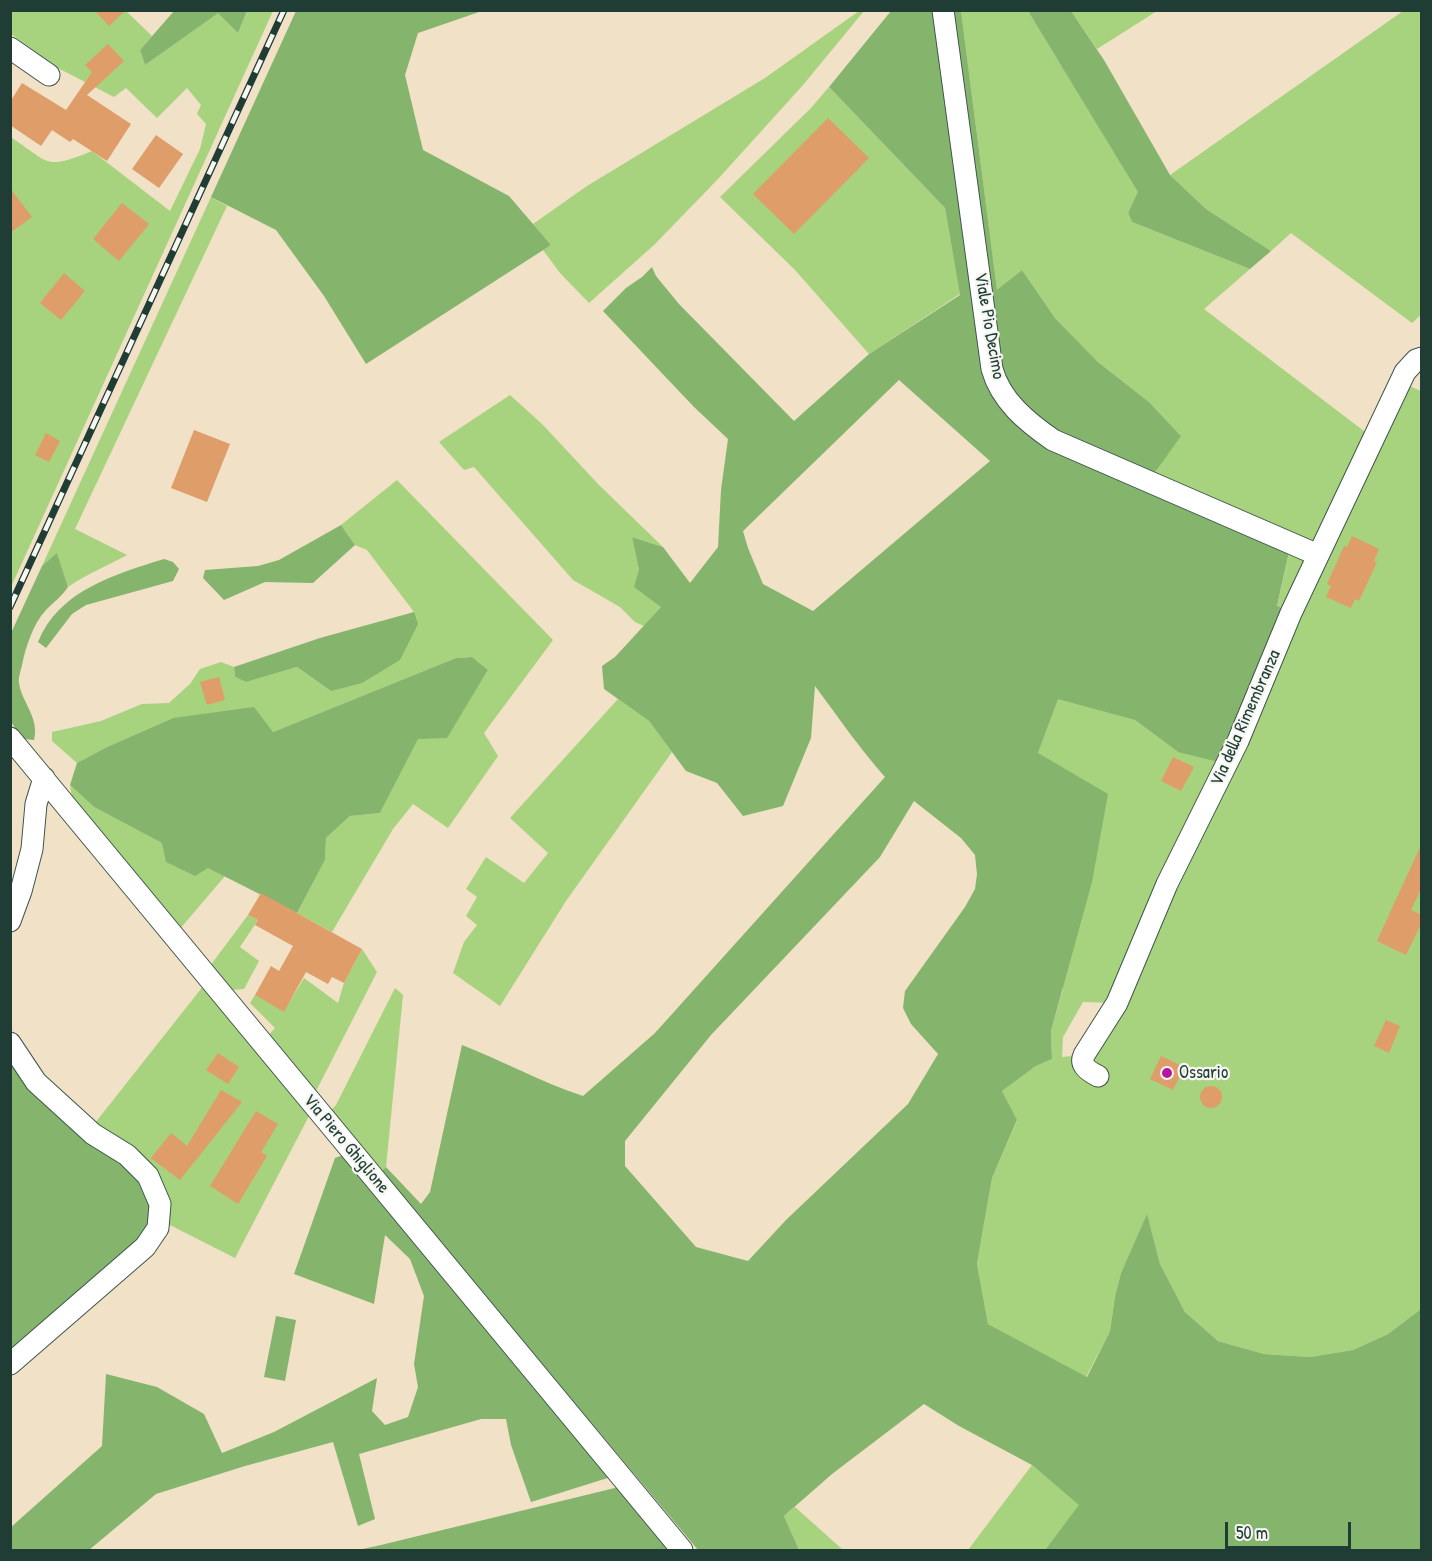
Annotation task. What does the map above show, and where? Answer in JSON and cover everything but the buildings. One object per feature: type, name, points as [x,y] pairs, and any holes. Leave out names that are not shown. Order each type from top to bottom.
[{"type":"street","name":"Viale Pio Decimo","points":[[943,10],[993,369],[996,382],[1012,407],[1053,440],[1318,555]]},
{"type":"street","points":[[10,48],[49,75]]},
{"type":"street","name":"Via della Rimembranza","points":[[1098,1076],[1086,1068],[1082,1059],[1117,1003],[1167,884],[1238,741],[1291,613],[1405,372],[1416,360],[1422,358]]},
{"type":"street","name":"Via Piero Ghiglione","points":[[10,738],[682,1551]]},
{"type":"street","points":[[10,921],[32,849],[36,804],[44,778]]},
{"type":"street","points":[[10,1043],[36,1082],[93,1134],[127,1155],[148,1176],[160,1204],[158,1228],[145,1247],[10,1364]]},
{"type":"green space","points":[[11,11],[126,11],[152,36],[140,50],[145,65],[218,12],[238,33],[247,11],[273,11],[11,587],[12,138],[42,159],[49,161],[65,161],[92,151],[170,211],[200,149],[206,124],[197,114],[201,105],[187,88],[157,118],[126,88],[114,97],[56,67],[11,34]]},
{"type":"green space","points":[[174,11],[247,11],[238,33],[218,13],[145,65],[140,50]]},
{"type":"green space","points":[[296,11],[482,11],[418,33],[405,75],[423,150],[509,196],[551,245],[366,364],[324,296],[276,230],[211,197]]},
{"type":"green space","points":[[859,11],[864,11],[803,85],[718,179],[654,245],[589,303],[560,273],[543,250],[551,245],[533,224],[587,186],[765,78]]},
{"type":"green space","points":[[891,11],[961,11],[997,290],[1022,270],[1055,318],[1098,362],[1149,402],[1181,436],[1149,481],[1291,543],[1277,606],[1291,613],[1227,764],[1178,752],[1135,720],[1058,699],[1038,753],[1108,794],[1092,882],[1051,1031],[1052,1059],[1036,1066],[1002,1091],[1017,1120],[992,1178],[977,1264],[988,1324],[1087,1377],[1110,1331],[1121,1273],[1147,1214],[1160,1264],[1185,1312],[1218,1341],[1264,1354],[1310,1357],[1353,1350],[1388,1334],[1421,1309],[1421,1550],[1045,1550],[1079,1505],[1032,1465],[959,1426],[924,1404],[832,1474],[784,1516],[799,1550],[698,1550],[381,1172],[386,1167],[421,1204],[430,1192],[462,1045],[583,1096],[655,1033],[885,777],[815,686],[811,738],[783,806],[743,816],[717,783],[686,771],[649,721],[604,689],[602,666],[615,657],[661,607],[634,587],[639,570],[632,537],[663,547],[690,583],[718,547],[721,490],[728,439],[694,407],[603,311],[652,267],[656,276],[679,304],[794,421],[869,354],[960,295],[945,208],[829,87]],"holes":[[[899,380],[990,461],[813,611],[763,584],[743,531]],[[914,801],[961,838],[975,855],[977,874],[975,889],[965,907],[905,991],[903,1008],[911,1024],[938,1054],[908,1104],[786,1220],[748,1261],[696,1247],[625,1166],[625,1141],[711,1035],[880,857]]]},
{"type":"green space","points":[[961,11],[1028,11],[1139,192],[1128,213],[1132,222],[1250,269],[1204,309],[1373,438],[1400,382],[1421,391],[1421,1309],[1388,1334],[1353,1350],[1310,1357],[1264,1354],[1218,1341],[1185,1312],[1160,1264],[1147,1215],[1121,1273],[1110,1331],[1086,1377],[988,1324],[977,1264],[992,1178],[1017,1121],[1002,1091],[1036,1066],[1052,1059],[1051,1031],[1063,989],[1038,753],[1058,698],[1135,720],[1178,752],[1291,613],[1277,607],[1291,544],[1149,482],[1180,435],[1149,402],[1098,362],[1055,318],[1022,270],[997,291]],"holes":[[[1083,1002],[1116,1003],[1084,1055],[1062,1057],[1063,1037]]]},
{"type":"green space","points":[[1028,11],[1071,11],[1104,60],[1170,175],[1206,209],[1271,251],[1250,269],[1132,222],[1128,213],[1138,192]]},
{"type":"green space","points":[[1071,11],[1157,11],[1097,49]]},
{"type":"green space","points":[[1403,11],[1421,11],[1422,314],[1412,323],[1291,233],[1271,251],[1206,209],[1170,175]]},
{"type":"green space","points":[[829,87],[945,208],[960,294],[869,354],[795,270],[720,197],[811,108]]},
{"type":"green space","points":[[211,197],[227,206],[75,529],[127,555],[68,587],[57,554],[42,566]]},
{"type":"green space","points":[[510,395],[542,424],[599,485],[663,547],[632,537],[639,570],[661,607],[644,626],[635,622],[620,607],[573,580],[474,467],[464,470],[439,442]]},
{"type":"green space","points":[[397,480],[553,640],[484,733],[498,756],[448,828],[413,804],[393,829],[332,932],[297,913],[325,860],[326,838],[350,816],[380,813],[418,738],[447,737],[488,670],[472,657],[456,658],[273,732],[173,718],[77,763],[52,741],[52,732],[101,721],[142,704],[169,703],[190,684],[200,669],[221,662],[234,667],[235,677],[246,682],[297,667],[331,691],[414,612],[367,550],[355,545],[341,525]]},
{"type":"green space","points":[[341,525],[355,545],[313,583],[265,582],[224,600],[203,578],[205,570],[258,566],[279,560]]},
{"type":"green space","points":[[57,553],[68,587],[41,616],[26,650],[19,683],[32,717],[35,732],[34,740],[23,739],[11,722],[11,633],[42,566]]},
{"type":"green space","points":[[164,559],[173,562],[179,569],[173,581],[86,605],[72,614],[46,648],[38,642],[47,624],[74,597],[109,578]]},
{"type":"green space","points":[[414,612],[418,624],[400,660],[362,683],[331,691],[297,667],[246,682],[235,677],[234,667],[320,638]]},
{"type":"green space","points":[[472,657],[488,670],[447,738],[418,739],[380,813],[350,816],[326,838],[325,860],[297,913],[208,868],[195,876],[166,862],[162,843],[94,807],[70,785],[77,763],[173,718],[254,707],[273,732],[456,658]]},
{"type":"green space","points":[[618,699],[649,721],[672,752],[566,901],[500,1006],[453,973],[464,942],[477,925],[466,916],[477,897],[466,889],[486,857],[524,883],[548,853],[510,818]]},
{"type":"green space","points":[[70,785],[94,807],[225,876],[179,930],[72,798]]},
{"type":"green space","points":[[248,915],[258,920],[240,947],[259,961],[244,989],[231,990],[210,966]]},
{"type":"green space","points":[[362,949],[377,972],[315,1093],[267,1037],[275,1028],[250,1003],[255,995],[284,1011],[304,978],[338,1003],[344,983]]},
{"type":"green space","points":[[204,985],[310,1114],[235,1258],[164,1222],[95,1123]]},
{"type":"green space","points":[[395,988],[403,995],[386,1167],[381,1172],[329,1112],[336,1105]]},
{"type":"green space","points":[[10,1056],[124,1157],[156,1206],[143,1243],[10,1357]]},
{"type":"green space","points":[[346,1154],[614,1476],[531,1502],[511,1445],[506,1419],[481,1419],[359,1454],[375,1519],[358,1526],[333,1442],[156,1494],[89,1550],[11,1550],[10,1528],[102,1446],[106,1374],[157,1387],[204,1414],[222,1453],[274,1432],[377,1378],[372,1411],[385,1425],[408,1417],[418,1387],[414,1364],[424,1296],[410,1259],[385,1235],[374,1304],[294,1274],[335,1158]]},
{"type":"green space","points":[[276,1316],[296,1320],[285,1381],[264,1377]]},
{"type":"green space","points":[[1032,1465],[1080,1505],[1045,1550],[968,1550]]},
{"type":"green space","points":[[623,1486],[675,1550],[358,1550],[381,1545]]},
{"type":"green space","points":[[795,1507],[843,1550],[799,1550],[784,1516]]},
{"type":"railway","points":[[10,607],[284,10]]},
{"type":"place","name":"Ossario","points":[[1167,1073]]}]
